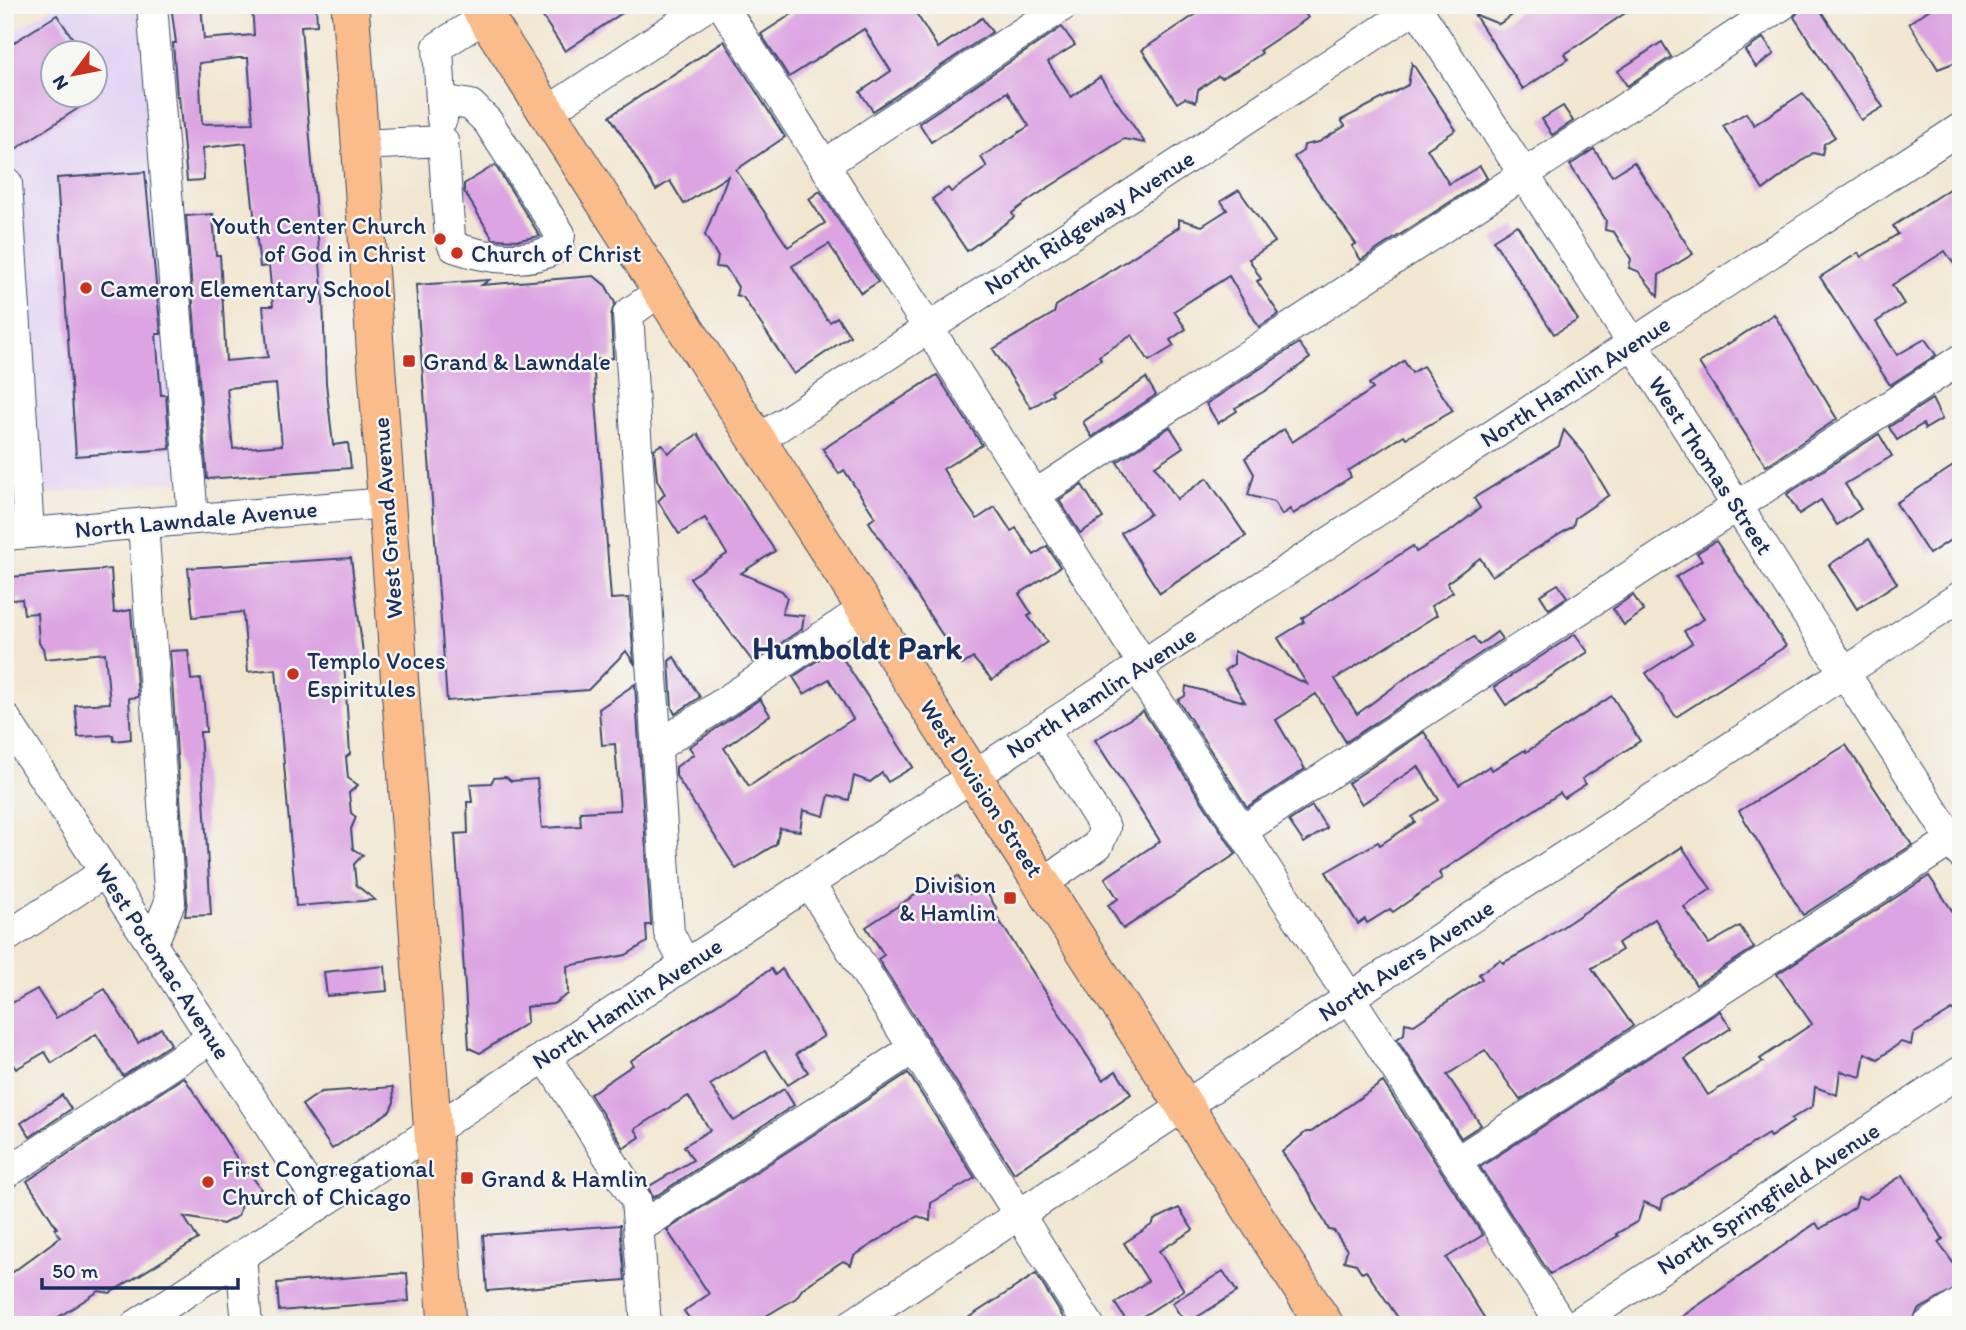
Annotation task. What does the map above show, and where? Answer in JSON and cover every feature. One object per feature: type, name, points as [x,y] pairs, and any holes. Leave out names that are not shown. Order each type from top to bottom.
[{"type":"main road","name":"West Grand Avenue","points":[[350,5],[447,1325]]},
{"type":"main road","name":"West Division Street","points":[[482,11],[867,607],[1325,1325]]},
{"type":"street","points":[[152,5],[193,519]]},
{"type":"street","points":[[547,112],[708,5]]},
{"type":"street","points":[[722,5],[1035,495],[1242,831],[1562,1325]]},
{"type":"street","points":[[824,165],[1065,5]]},
{"type":"street","points":[[1035,495],[1782,5]]},
{"type":"street","name":"West Thomas Street","points":[[1417,6],[1844,672],[1958,843]]},
{"type":"street","name":"North Ridgeway Avenue","points":[[758,440],[1417,6]]},
{"type":"street","points":[[441,100],[471,105],[488,122],[560,234],[558,247],[541,257],[509,258],[454,247],[450,238],[443,141],[438,47],[482,11]]},
{"type":"street","name":"North Hamlin Avenue","points":[[136,1325],[1961,128]]},
{"type":"street","points":[[360,145],[443,141]]},
{"type":"street","points":[[7,183],[17,534]]},
{"type":"street","points":[[662,290],[628,314],[669,933],[685,964]]},
{"type":"street","points":[[1242,831],[1961,359]]},
{"type":"street","name":"North Lawndale Avenue","points":[[17,534],[386,503]]},
{"type":"street","points":[[143,523],[170,902],[152,945]]},
{"type":"street","name":"North Avers Avenue","points":[[851,1325],[1961,596]]},
{"type":"street","points":[[657,747],[867,607]]},
{"type":"street","name":"West Potomac Avenue","points":[[5,718],[320,1204]]},
{"type":"street","points":[[1042,730],[1105,828],[1098,845],[1043,883]]},
{"type":"street","points":[[1456,1162],[1958,843]]},
{"type":"street","points":[[5,938],[105,872]]},
{"type":"street","points":[[809,883],[1089,1325]]},
{"type":"street","points":[[5,1174],[212,1038]]},
{"type":"street","points":[[639,1228],[914,1048]]},
{"type":"street","points":[[545,1056],[636,1200],[646,1325]]},
{"type":"street","name":"North Springfield Avenue","points":[[1575,1325],[1961,1071]]},
{"type":"street","points":[[241,1256],[247,1325]]},
{"type":"street","points":[[1928,1325],[1961,1303]]},
{"type":"shaded area","name":"Cameron Elementary School","points":[[56,5],[148,5],[179,482],[5,497],[5,37]]},
{"type":"building","points":[[171,5],[201,5],[204,39],[254,35],[252,5],[316,5],[317,25],[301,26],[323,300],[326,383],[333,445],[348,443],[351,468],[207,479],[186,216],[213,214],[216,255],[220,255],[226,361],[268,357],[263,306],[273,306],[269,266],[260,267],[246,143],[203,148],[204,180],[187,181],[177,96],[173,43],[176,43]],"holes":[[[248,58],[253,123],[202,124],[199,63]],[[276,384],[282,445],[233,449],[227,388]]]},
{"type":"building","points":[[535,5],[634,5],[565,51]]},
{"type":"building","points":[[806,5],[911,5],[938,48],[982,18],[992,32],[873,111],[860,92],[891,71],[864,29],[789,77],[761,34]]},
{"type":"building","points":[[1210,5],[1300,5],[1308,18],[1260,50],[1262,53],[1240,68],[1222,78],[1218,76],[1198,90],[1196,102],[1185,98],[1177,103],[1142,50]]},
{"type":"building","points":[[1520,5],[1637,5],[1565,54],[1568,59],[1523,89],[1474,14],[1499,24],[1518,11]]},
{"type":"building","points":[[1804,5],[1817,5],[1883,107],[1861,120],[1794,17]]},
{"type":"building","points":[[1936,5],[1961,5],[1961,60],[1938,69],[1909,23]]},
{"type":"building","points":[[57,15],[73,38],[38,38],[38,108],[79,108],[5,156],[5,48]]},
{"type":"building","points":[[1062,27],[1075,45],[1048,62],[1071,97],[1100,77],[1145,143],[1124,139],[1032,198],[1012,213],[1014,217],[967,251],[932,199],[948,188],[951,192],[987,167],[981,157],[1029,126],[1007,92],[931,142],[919,123]]},
{"type":"building","points":[[1763,38],[1774,54],[1756,67],[1745,51]]},
{"type":"building","points":[[724,41],[785,137],[736,170],[788,247],[825,223],[809,199],[820,191],[878,282],[861,293],[829,244],[792,266],[826,318],[830,322],[837,317],[850,336],[794,374],[743,297],[736,295],[738,287],[726,268],[716,267],[718,257],[705,235],[728,176],[684,204],[670,181],[656,190],[610,116]]},
{"type":"building","points":[[1662,42],[1671,57],[1627,86],[1618,71]]},
{"type":"building","points":[[1412,63],[1456,130],[1427,149],[1449,184],[1480,166],[1487,178],[1361,260],[1352,246],[1356,244],[1294,157],[1303,151],[1304,145],[1319,142],[1345,126],[1341,120],[1408,85]]},
{"type":"building","points":[[1803,93],[1835,137],[1824,144],[1822,155],[1813,153],[1763,190],[1723,126],[1746,113],[1754,125]]},
{"type":"building","points":[[1563,106],[1573,121],[1552,135],[1542,119]]},
{"type":"building","points":[[1594,149],[1612,176],[1634,162],[1693,254],[1659,275],[1658,296],[1638,271],[1629,268],[1631,259],[1614,232],[1605,230],[1606,220],[1570,165]]},
{"type":"building","points":[[495,165],[540,236],[519,240],[493,239],[464,191],[464,184]]},
{"type":"building","points":[[145,172],[161,334],[156,334],[161,395],[166,395],[170,449],[76,456],[57,178]]},
{"type":"building","points":[[1961,181],[1961,274],[1945,251],[1892,285],[1904,304],[1876,322],[1897,355],[1925,339],[1936,355],[1890,385],[1820,277],[1858,253],[1861,257],[1898,234],[1893,226]]},
{"type":"building","points":[[1239,190],[1275,242],[1249,259],[1261,279],[1257,281],[1279,314],[1259,327],[1229,276],[1174,311],[1186,329],[1170,340],[1174,346],[1149,361],[1132,335],[1099,356],[1101,360],[1051,391],[1053,394],[1031,408],[993,349],[1054,313],[1056,306],[1179,227],[1179,219],[1202,226],[1227,210],[1221,201]]},
{"type":"building","points":[[1517,225],[1578,320],[1554,334],[1493,240]]},
{"type":"building","points":[[594,276],[606,286],[615,303],[611,315],[613,358],[593,360],[611,599],[629,598],[634,663],[626,651],[588,690],[447,701],[416,285],[489,280],[482,285]]},
{"type":"building","points":[[1774,314],[1837,419],[1766,466],[1699,363]]},
{"type":"building","points":[[1299,343],[1310,358],[1270,388],[1235,408],[1237,411],[1218,423],[1206,404]]},
{"type":"building","points":[[1404,361],[1412,373],[1423,366],[1453,411],[1406,438],[1404,435],[1348,471],[1351,477],[1293,514],[1290,509],[1282,515],[1274,502],[1248,495],[1254,474],[1245,458],[1284,429],[1292,442],[1373,389],[1369,384]]},
{"type":"building","points":[[937,375],[982,445],[943,469],[952,484],[977,519],[995,507],[1011,531],[1016,528],[1034,555],[1047,546],[1060,567],[1019,594],[1032,614],[1028,616],[1047,642],[992,680],[973,658],[962,665],[869,522],[875,517],[844,470],[839,474],[823,449]]},
{"type":"building","points":[[1146,378],[1156,395],[1092,437],[1083,422]]},
{"type":"building","points":[[1932,399],[1942,419],[1925,429],[1923,424],[1897,440],[1889,427]]},
{"type":"building","points":[[1170,427],[1183,447],[1155,466],[1177,499],[1207,478],[1246,536],[1160,593],[1121,533],[1150,514],[1117,462]]},
{"type":"building","points":[[1564,430],[1583,452],[1609,495],[1575,518],[1573,526],[1492,576],[1480,558],[1447,583],[1453,592],[1431,606],[1437,615],[1335,679],[1357,714],[1415,671],[1474,637],[1479,645],[1497,632],[1502,639],[1346,742],[1316,694],[1276,720],[1305,769],[1247,807],[1178,700],[1185,696],[1186,686],[1245,702],[1225,670],[1234,664],[1234,651],[1307,684],[1278,638],[1304,622],[1302,618],[1413,546],[1416,552],[1452,530],[1480,508],[1474,498],[1559,446]]},
{"type":"building","points":[[698,434],[775,551],[741,573],[782,591],[787,597],[782,614],[804,616],[802,629],[753,662],[690,578],[727,554],[705,518],[679,534],[658,501],[665,494],[657,480],[654,449],[662,444],[668,453]]},
{"type":"building","points":[[1879,434],[1892,456],[1845,484],[1861,509],[1837,525],[1821,500],[1799,514],[1787,494]]},
{"type":"building","points":[[1961,461],[1961,533],[1929,554],[1896,503]]},
{"type":"building","points":[[1082,485],[1103,518],[1080,533],[1059,500]]},
{"type":"building","points":[[1869,539],[1897,583],[1857,609],[1829,565]]},
{"type":"building","points":[[1716,541],[1786,646],[1676,717],[1646,673],[1692,643],[1684,631],[1704,619],[1676,577],[1702,560],[1697,553]]},
{"type":"building","points":[[351,558],[364,661],[344,663],[350,754],[346,757],[348,778],[358,785],[349,793],[351,813],[356,817],[351,829],[353,849],[363,855],[354,864],[356,885],[375,900],[296,906],[276,669],[248,672],[243,612],[193,617],[188,568]]},
{"type":"building","points":[[111,569],[114,613],[131,610],[138,697],[129,698],[131,739],[114,741],[113,735],[78,737],[75,705],[110,703],[105,653],[45,659],[39,643],[37,613],[24,614],[22,599],[12,600],[10,577]]},
{"type":"building","points":[[1558,584],[1567,597],[1549,609],[1540,595]]},
{"type":"building","points":[[1633,595],[1644,611],[1624,625],[1613,609]]},
{"type":"building","points":[[1575,634],[1588,652],[1506,705],[1494,687]]},
{"type":"building","points":[[836,648],[913,767],[888,782],[882,773],[870,782],[854,776],[849,800],[829,795],[824,816],[803,810],[800,831],[780,828],[776,844],[736,869],[676,776],[676,767],[694,754],[689,747],[760,699],[770,715],[724,748],[749,786],[853,719],[829,679],[804,694],[793,677]]},
{"type":"building","points":[[188,650],[191,680],[201,679],[204,703],[206,732],[200,732],[211,915],[185,916],[187,901],[170,651]]},
{"type":"building","points":[[674,657],[700,697],[675,714],[672,708],[669,661]]},
{"type":"building","points":[[635,684],[651,925],[646,925],[647,942],[626,955],[567,966],[568,994],[553,1004],[526,1007],[527,1023],[480,1053],[469,1048],[455,834],[468,833],[467,802],[472,802],[470,784],[491,783],[494,778],[506,777],[511,781],[537,779],[542,828],[581,826],[580,812],[620,810],[615,744],[602,745],[599,709]]},
{"type":"building","points":[[1612,696],[1640,741],[1582,779],[1586,784],[1564,798],[1560,793],[1439,873],[1442,878],[1393,912],[1390,909],[1367,923],[1365,919],[1358,924],[1326,872],[1378,842],[1380,845],[1415,822],[1412,817],[1439,800],[1418,766],[1362,804],[1348,783],[1424,732],[1459,785],[1490,766],[1492,770],[1525,750],[1526,752]]},
{"type":"building","points":[[1143,711],[1236,854],[1123,929],[1108,905],[1118,899],[1105,878],[1160,841],[1095,740]]},
{"type":"building","points":[[1846,745],[1912,845],[1803,915],[1739,811]]},
{"type":"building","points":[[1312,806],[1327,828],[1304,843],[1289,821]]},
{"type":"building","points":[[1682,847],[1711,889],[1684,907],[1709,944],[1740,926],[1754,948],[1696,985],[1655,919],[1618,943],[1622,950],[1592,968],[1633,1026],[1520,1100],[1485,1050],[1447,1075],[1481,1125],[1461,1138],[1397,1039],[1404,1034],[1405,1023],[1414,1025],[1482,979],[1479,974],[1500,960],[1503,963],[1534,946]]},
{"type":"building","points":[[958,876],[970,894],[983,887],[997,909],[993,911],[1103,1080],[1116,1071],[1131,1094],[1014,1173],[878,959],[884,955],[866,927],[921,891],[933,893]]},
{"type":"building","points":[[1929,876],[1961,924],[1961,1013],[1952,1010],[1913,1034],[1911,1045],[1901,1042],[1878,1059],[1865,1053],[1861,1077],[1840,1071],[1837,1095],[1815,1087],[1813,1106],[1791,1119],[1793,1122],[1770,1137],[1768,1134],[1663,1200],[1661,1209],[1644,1202],[1638,1221],[1616,1234],[1618,1236],[1550,1274],[1480,1167],[1720,1011],[1731,1028],[1685,1059],[1708,1095],[1763,1062],[1760,1059],[1812,1024],[1777,974]]},
{"type":"building","points":[[385,966],[387,991],[327,996],[324,972]]},
{"type":"building","points":[[771,969],[775,975],[782,969],[824,1036],[796,1054],[808,1072],[788,1085],[765,1051],[710,1085],[734,1121],[784,1089],[794,1105],[653,1198],[648,1187],[693,1160],[684,1146],[710,1130],[688,1096],[635,1129],[640,1137],[624,1148],[590,1094],[633,1065],[630,1061]]},
{"type":"building","points":[[37,989],[56,1018],[105,989],[138,1043],[161,1028],[171,1044],[123,1076],[96,1034],[52,1063],[45,1052],[16,1069],[12,1063],[5,1068],[5,1007]]},
{"type":"building","points":[[908,1073],[975,1178],[931,1203],[930,1221],[918,1216],[910,1220],[854,1256],[851,1265],[843,1261],[803,1288],[796,1298],[751,1325],[694,1325],[684,1311],[709,1294],[667,1230]]},
{"type":"building","points":[[184,1077],[247,1174],[249,1172],[261,1189],[242,1201],[238,1216],[223,1224],[184,1217],[198,1239],[110,1293],[99,1291],[46,1325],[5,1325],[5,1278],[60,1237],[27,1181]]},
{"type":"building","points":[[1383,1082],[1483,1235],[1446,1258],[1489,1325],[1403,1325],[1366,1271],[1362,1273],[1356,1264],[1344,1261],[1347,1250],[1334,1231],[1329,1230],[1309,1192],[1282,1152],[1306,1132],[1311,1132]]},
{"type":"building","points":[[393,1087],[394,1102],[390,1111],[332,1149],[302,1105],[321,1092]]},
{"type":"building","points":[[62,1095],[71,1109],[30,1137],[21,1123]]},
{"type":"building","points":[[1903,1175],[1943,1239],[1938,1242],[1961,1274],[1961,1286],[1918,1310],[1911,1325],[1670,1325],[1816,1223],[1820,1229],[1855,1207],[1858,1197],[1866,1199]]},
{"type":"building","points":[[1179,1208],[1193,1230],[1159,1251],[1184,1290],[1129,1325],[1115,1303],[1148,1281],[1124,1243],[1153,1224],[1154,1220]]},
{"type":"building","points":[[620,1225],[625,1280],[487,1291],[483,1235]]},
{"type":"building","points":[[1223,1271],[1237,1292],[1186,1324],[1172,1303]]},
{"type":"building","points":[[407,1273],[409,1301],[279,1311],[277,1283]]},
{"type":"building","points":[[1036,1274],[1068,1325],[957,1325],[1008,1292]]},
{"type":"place","name":"Youth Center Church of God in Christ","points":[[440,239]]},
{"type":"place","name":"Church of Christ","points":[[457,253]]},
{"type":"place","name":"Cameron Elementary School","points":[[86,288]]},
{"type":"place","name":"Grand & Lawndale","points":[[409,361]]},
{"type":"place","name":"Templo Voces Espiritules","points":[[293,674]]},
{"type":"place","name":"Division & Hamlin","points":[[1010,898]]},
{"type":"place","name":"Grand & Hamlin","points":[[467,1178]]},
{"type":"place","name":"First Congregational Church of Chicago","points":[[208,1182]]},
{"type":"district","name":"Humboldt Park","points":[[857,648]]}]
